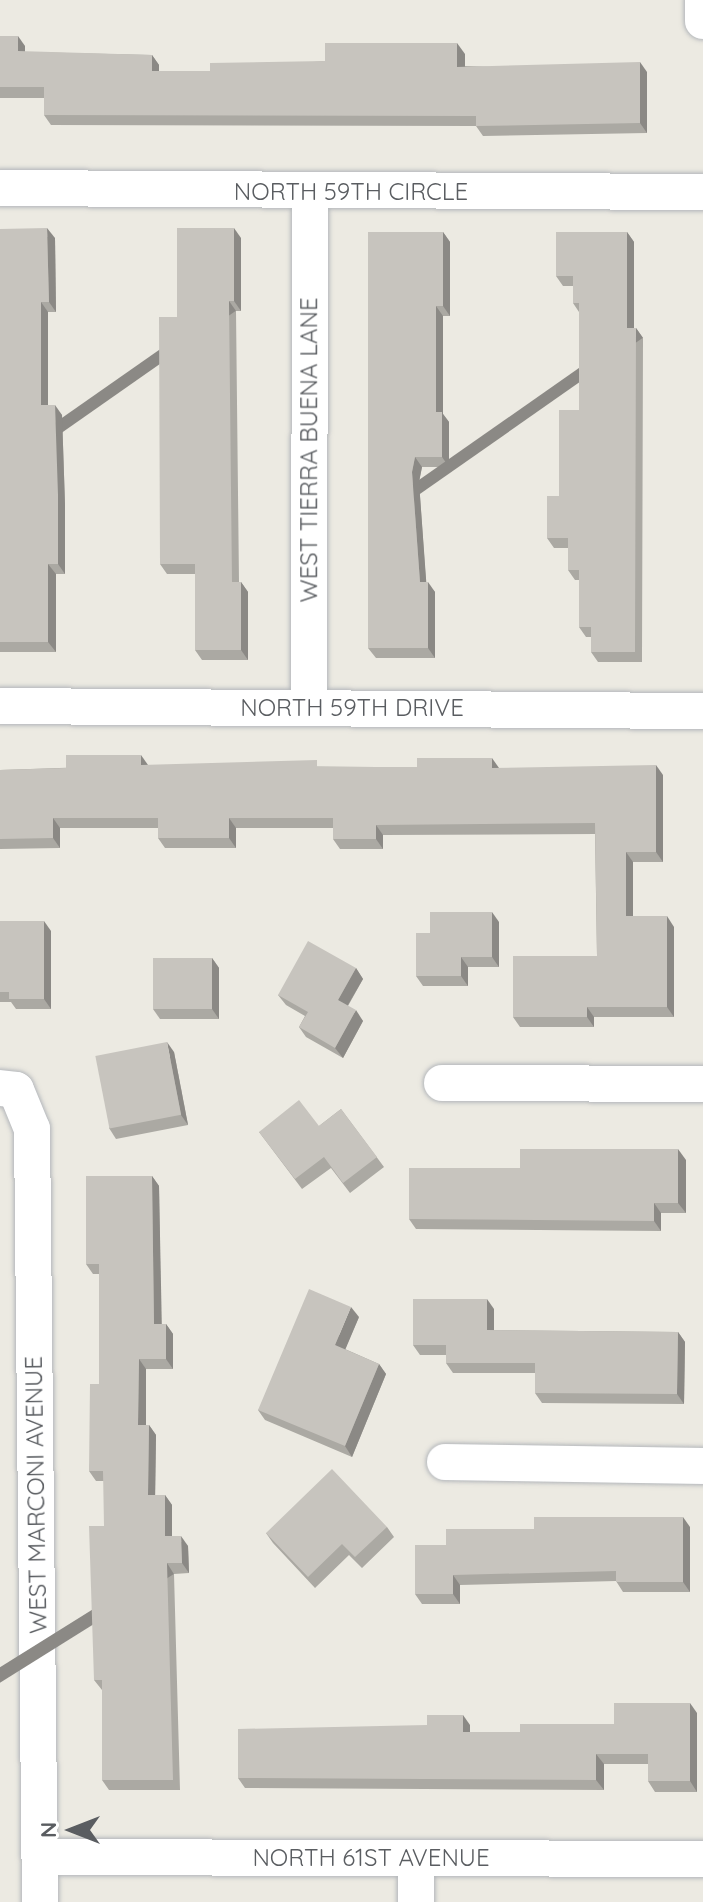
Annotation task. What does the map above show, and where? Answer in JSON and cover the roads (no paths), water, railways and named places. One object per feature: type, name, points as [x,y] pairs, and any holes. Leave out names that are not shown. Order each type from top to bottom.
[{"type":"street","points":[[703,0],[703,21]]},
{"type":"street","name":"NORTH 59TH CIRCLE","points":[[0,188],[310,193],[703,192]]},
{"type":"street","name":"WEST TIERRA BUENA LANE","points":[[309,707],[310,193]]},
{"type":"street","name":"NORTH 59TH DRIVE","points":[[0,706],[703,711]]},
{"type":"street","points":[[442,1083],[703,1084]]},
{"type":"street","name":"WEST MARCONI AVENUE","points":[[8,1089],[32,1129],[40,1902]]},
{"type":"street","points":[[445,1462],[703,1466]]},
{"type":"street","name":"NORTH 61ST AVENUE","points":[[40,1857],[703,1859]]},
{"type":"street","points":[[416,1859],[416,1902]]}]
